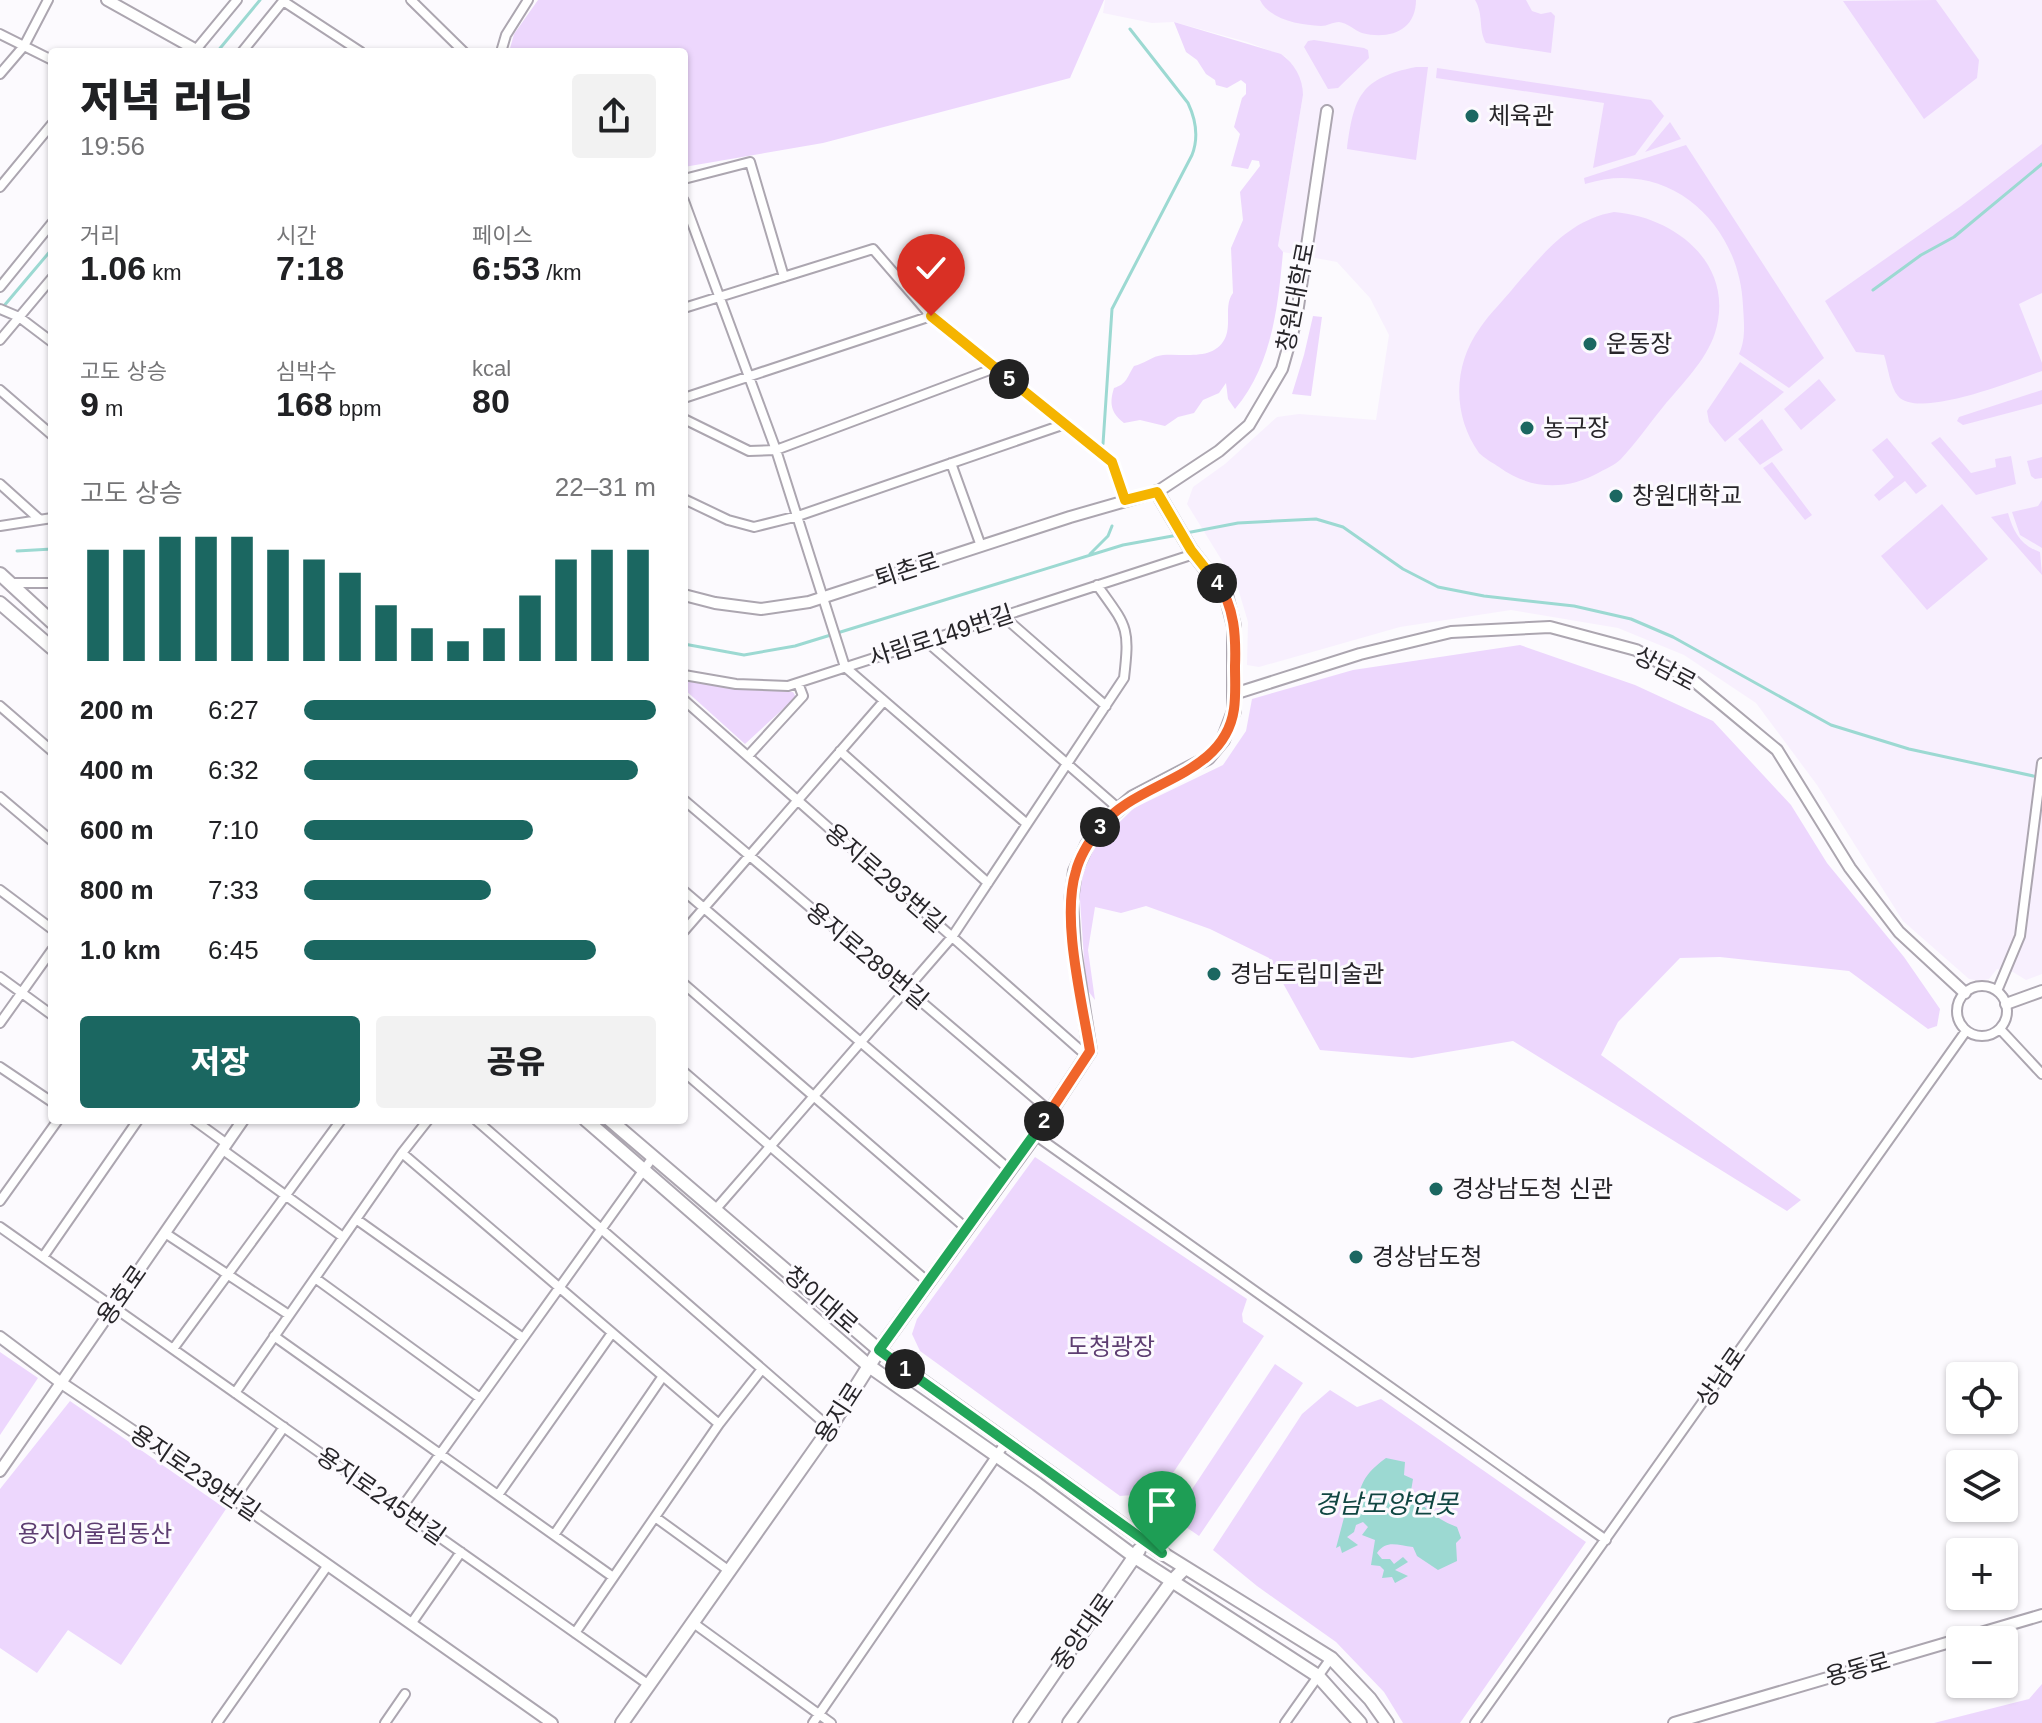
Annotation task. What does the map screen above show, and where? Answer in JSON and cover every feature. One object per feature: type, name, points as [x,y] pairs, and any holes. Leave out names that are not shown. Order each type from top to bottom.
[{"type":"main road","points":[[1087,1056],[1090,1051],[1074,949],[1071,901],[1075,871],[1102,823],[1133,797],[1208,758],[1223,740],[1234,711],[1234,626],[1226,595],[1193,552],[1157,492]]},
{"type":"main road","points":[[5,578],[48,618]]},
{"type":"main road","points":[[0,603],[48,645]]},
{"type":"main road","name":"용지로","points":[[622,1723],[830,1428],[879,1350],[1035,1135],[1087,1056]]},
{"type":"main road","name":"창이대로","points":[[591,1124],[869,1366],[1135,1557],[1318,1676],[1360,1723]]},
{"type":"main road","name":"창이대로","points":[[615,1124],[879,1350],[1184,1569],[1331,1658],[1370,1699],[1387,1723]]},
{"type":"main road","name":"중앙대로","points":[[1020,1723],[1145,1541]]},
{"type":"main road","name":"중앙대로","points":[[1069,1723],[1172,1581],[1184,1569]]},
{"type":"street","points":[[0,74],[24,46],[48,0]]},
{"type":"street","points":[[107,0],[192,48]]},
{"type":"street","points":[[199,48],[237,0]]},
{"type":"street","points":[[245,48],[283,0],[355,48]]},
{"type":"street","points":[[411,0],[460,48]]},
{"type":"street","points":[[502,48],[506,35],[528,0]]},
{"type":"street","points":[[0,34],[48,58]]},
{"type":"street","name":"창원대학로","points":[[1125,500],[1157,492],[1219,451],[1249,425],[1282,369],[1296,320],[1327,111]]},
{"type":"street","points":[[0,187],[48,129]]},
{"type":"street","points":[[688,178],[750,162],[784,277]]},
{"type":"street","points":[[688,212],[776,450],[844,663],[1027,824]]},
{"type":"street","points":[[0,287],[48,228]]},
{"type":"street","points":[[688,307],[873,249],[931,316],[1112,462],[1125,500]]},
{"type":"street","points":[[0,340],[16,316],[48,282]]},
{"type":"street","points":[[0,309],[16,316],[48,339]]},
{"type":"street","points":[[688,397],[931,316]]},
{"type":"street","points":[[688,421],[749,451],[776,450],[995,368]]},
{"type":"street","points":[[0,390],[48,432]]},
{"type":"street","points":[[688,501],[728,520],[754,527],[798,516],[1065,424]]},
{"type":"street","points":[[951,463],[981,546]]},
{"type":"street","points":[[0,484],[39,519]]},
{"type":"street","name":"퇴촌로","points":[[688,596],[761,609],[826,601],[981,546],[1125,500]]},
{"type":"street","points":[[0,526],[48,518]]},
{"type":"street","name":"사림로149번길","points":[[688,676],[736,684],[788,686],[844,663],[926,641],[1193,552]]},
{"type":"street","points":[[5,578],[48,583]]},
{"type":"street","points":[[715,1210],[952,937],[1124,678],[1128,640],[1123,621],[1097,585]]},
{"type":"street","points":[[1003,616],[1106,706]]},
{"type":"street","name":"상남로","points":[[1234,694],[1360,654],[1451,632],[1550,627],[1636,650],[1695,682],[1777,750],[1850,868],[1899,932],[1965,993]]},
{"type":"street","points":[[926,641],[1119,809]]},
{"type":"street","points":[[748,756],[803,696],[798,683]]},
{"type":"street","points":[[688,926],[884,701]]},
{"type":"street","name":"용지로293번길","points":[[688,704],[1087,1056]]},
{"type":"street","points":[[0,706],[48,748]]},
{"type":"street","points":[[840,751],[988,883]]},
{"type":"street","points":[[1997,991],[2020,936],[2042,763]]},
{"type":"street","points":[[0,797],[48,838]]},
{"type":"street","name":"용지로289번길","points":[[688,803],[1051,1112]]},
{"type":"street","points":[[0,890],[48,926]]},
{"type":"street","points":[[688,894],[1010,1170]]},
{"type":"street","points":[[0,1023],[48,956]]},
{"type":"street","points":[[0,977],[48,1012]]},
{"type":"street","points":[[1982,986],[1997,991],[2006,1004],[2006,1020],[2000,1029],[1986,1036],[1966,1031],[1956,1012],[1965,993],[1982,986]]},
{"type":"street","points":[[688,987],[967,1229]]},
{"type":"street","points":[[2006,1004],[2042,991]]},
{"type":"street","points":[[2000,1029],[2042,1074]]},
{"type":"street","name":"상남로","points":[[1475,1723],[1966,1031]]},
{"type":"street","points":[[2,1072],[48,1100]]},
{"type":"street","points":[[688,1075],[928,1282]]},
{"type":"street","points":[[0,1201],[55,1124]]},
{"type":"street","points":[[43,1257],[135,1124]]},
{"type":"street","points":[[199,1124],[285,1195],[343,1237]]},
{"type":"street","name":"용호로","points":[[0,1471],[240,1124]]},
{"type":"street","points":[[173,1349],[338,1124]]},
{"type":"street","points":[[235,1393],[425,1124]]},
{"type":"street","points":[[481,1124],[830,1428]]},
{"type":"street","points":[[1035,1135],[1606,1540]]},
{"type":"street","points":[[402,1153],[719,1424]]},
{"type":"street","points":[[400,1510],[653,1157]]},
{"type":"street","points":[[356,1219],[523,1338]]},
{"type":"street","name":"용지로245번길","points":[[0,1227],[649,1685]]},
{"type":"street","points":[[165,1233],[289,1315]]},
{"type":"street","points":[[315,1278],[480,1398]]},
{"type":"street","points":[[498,1495],[612,1333]]},
{"type":"street","points":[[274,1336],[613,1577]]},
{"type":"street","name":"용지로239번길","points":[[0,1337],[60,1382],[234,1499],[552,1723]]},
{"type":"street","points":[[575,1633],[719,1424],[762,1369]]},
{"type":"street","points":[[554,1535],[663,1376]]},
{"type":"street","points":[[234,1499],[284,1427]]},
{"type":"street","points":[[813,1723],[1006,1442]]},
{"type":"street","points":[[655,1517],[728,1570]]},
{"type":"street","points":[[411,1624],[461,1552]]},
{"type":"street","points":[[217,1723],[328,1565]]},
{"type":"street","name":"용동로","points":[[1674,1723],[2042,1615]]},
{"type":"street","points":[[692,1622],[831,1723]]},
{"type":"street","points":[[1285,1723],[1331,1658]]},
{"type":"street","points":[[385,1723],[405,1694]]},
{"type":"shaded area","name":"창원대학교","points":[[1105,0],[2042,0],[2042,974],[2026,980],[2013,972],[1997,969],[1989,979],[1969,979],[1903,921],[1817,785],[1756,703],[1684,655],[1618,628],[1511,610],[1400,627],[1259,667],[1247,665],[1248,622],[1237,585],[1187,504],[1193,487],[1225,464],[1277,417],[1299,414],[1376,420],[1389,335],[1370,298],[1337,262],[1283,252],[1278,246],[1303,95],[1298,75],[1286,57],[1247,42],[1174,22],[1152,23],[1103,13]]},
{"type":"green space","points":[[538,0],[1104,0],[1070,78],[823,143],[688,166],[688,48],[510,48],[514,34]]},
{"type":"green space","points":[[1260,0],[1416,0],[1415,11],[1406,26],[1391,34],[1372,35],[1339,22],[1321,26],[1286,20],[1271,12]]},
{"type":"green space","points":[[1475,0],[1526,0],[1532,11],[1541,14],[1551,12],[1555,16],[1551,53],[1486,43]]},
{"type":"green space","points":[[1936,0],[1979,60],[1977,78],[1924,119],[1843,1]]},
{"type":"green space","points":[[1174,22],[1281,54],[1294,66],[1299,77],[1303,95],[1278,246],[1283,252],[1279,294],[1265,354],[1257,374],[1235,409],[1228,399],[1226,383],[1219,393],[1203,400],[1194,413],[1178,417],[1165,426],[1140,420],[1124,423],[1114,412],[1112,394],[1134,366],[1159,356],[1207,353],[1215,350],[1226,336],[1233,293],[1231,248],[1243,220],[1240,192],[1260,166],[1259,161],[1252,160],[1248,169],[1231,166],[1240,134],[1234,127],[1246,94],[1246,84],[1241,80],[1227,88],[1216,85],[1197,60],[1186,52]]},
{"type":"green space","points":[[1308,41],[1364,48],[1368,50],[1369,58],[1338,88],[1328,89],[1304,47]]},
{"type":"green space","points":[[1416,67],[1428,67],[1416,160],[1347,149],[1353,116],[1363,93],[1383,77]]},
{"type":"green space","points":[[1437,68],[1651,100],[1664,116],[1635,155],[1593,168],[1604,103],[1436,78]]},
{"type":"green space","points":[[1670,122],[1681,139],[1645,152]]},
{"type":"green space","points":[[2042,144],[2042,293],[2019,304],[2042,363],[2042,371],[1968,396],[1945,401],[1909,402],[1895,392],[1884,355],[1856,352],[1825,301],[1961,206]]},
{"type":"green space","points":[[1686,145],[1824,358],[1789,388],[1739,354],[1744,325],[1739,276],[1729,249],[1714,224],[1694,204],[1671,189],[1645,180],[1616,178],[1585,184],[1584,178]]},
{"type":"green space","name":"운동장","points":[[1614,212],[1659,223],[1696,249],[1709,266],[1717,286],[1719,308],[1715,333],[1706,353],[1692,372],[1619,461],[1587,478],[1562,485],[1523,480],[1483,457],[1470,438],[1460,407],[1459,390],[1465,358],[1484,322],[1547,250],[1584,222]]},
{"type":"green space","points":[[1313,316],[1322,317],[1311,396],[1292,394],[1304,355]]},
{"type":"green space","points":[[1740,362],[1784,392],[1725,442],[1709,422],[1707,411]]},
{"type":"green space","points":[[1819,379],[1836,400],[1801,430],[1784,409]]},
{"type":"green space","points":[[2042,390],[2042,404],[1963,425],[1957,421],[1959,417]]},
{"type":"green space","points":[[1762,419],[1783,450],[1760,465],[1738,439]]},
{"type":"green space","points":[[1940,437],[1971,473],[1996,467],[1995,459],[2011,456],[2016,484],[1976,495],[1931,443]]},
{"type":"green space","points":[[1887,438],[1927,486],[1916,494],[1905,481],[1879,501],[1874,495],[1894,477],[1872,450]]},
{"type":"green space","points":[[2042,457],[2042,478],[2035,479],[2031,476],[2027,461]]},
{"type":"green space","points":[[1772,462],[1812,515],[1805,520],[1763,468]]},
{"type":"green space","points":[[2042,500],[2042,548],[2020,535],[2012,512],[2038,506]]},
{"type":"green space","points":[[1942,504],[1988,559],[1927,610],[1881,556]]},
{"type":"green space","points":[[2008,513],[2019,537],[2040,552],[2042,575],[1991,517]]},
{"type":"green space","points":[[1520,645],[1635,685],[1713,721],[1791,805],[1827,863],[1904,957],[1940,1009],[1937,1026],[1928,1029],[1849,971],[1720,957],[1680,958],[1618,1022],[1601,1055],[1801,1200],[1787,1211],[1513,1041],[1412,1058],[1320,1050],[1269,958],[1210,929],[1146,906],[1121,913],[1095,907],[1088,950],[1095,1000],[1086,988],[1079,885],[1093,848],[1134,808],[1223,765],[1246,731],[1252,699],[1353,670]]},
{"type":"green space","points":[[688,680],[793,692],[796,697],[745,744],[688,693]]},
{"type":"green space","name":"도청광장","points":[[1035,1157],[1247,1299],[1243,1322],[1264,1336],[1165,1485],[1145,1494],[1120,1496],[920,1351],[912,1334],[917,1319]]},
{"type":"green space","points":[[0,1352],[38,1378],[0,1435]]},
{"type":"green space","points":[[1275,1364],[1303,1383],[1199,1536],[1173,1518]]},
{"type":"green space","points":[[1330,1390],[1357,1407],[1381,1399],[1586,1542],[1460,1723],[1403,1723],[1384,1692],[1336,1642],[1257,1586],[1213,1550],[1302,1414]]},
{"type":"green space","name":"용지어울림동산","points":[[70,1401],[226,1509],[121,1665],[68,1630],[37,1673],[0,1648],[0,1489]]},
{"type":"green space","points":[[2042,1684],[2042,1723],[1934,1723],[2029,1699]]},
{"type":"water","name":"경남모양연못","points":[[1386,1458],[1405,1462],[1404,1475],[1413,1479],[1411,1491],[1431,1512],[1457,1527],[1461,1538],[1456,1543],[1457,1561],[1438,1570],[1417,1556],[1413,1547],[1385,1546],[1377,1553],[1382,1559],[1390,1559],[1394,1564],[1403,1557],[1408,1562],[1395,1570],[1408,1576],[1395,1583],[1392,1577],[1382,1578],[1384,1570],[1380,1566],[1371,1565],[1375,1540],[1362,1535],[1368,1527],[1363,1522],[1356,1525],[1354,1532],[1347,1537],[1358,1545],[1342,1553],[1340,1546],[1336,1548],[1346,1510],[1350,1518],[1365,1478]]},
{"type":"waterway","points":[[220,48],[260,0]]},
{"type":"waterway","points":[[1103,444],[1112,309],[1192,155],[1196,135],[1188,103],[1130,29]]},
{"type":"waterway","points":[[1873,290],[1921,255],[1954,237],[2042,164]]},
{"type":"waterway","points":[[3,307],[48,254]]},
{"type":"waterway","points":[[1186,533],[1238,523],[1316,519],[1343,527],[1403,569],[1438,587],[1484,596],[1574,606],[1631,619],[1673,637],[1831,725],[1909,749],[2038,777]]},
{"type":"waterway","points":[[1090,554],[1108,536],[1112,526]]},
{"type":"waterway","points":[[688,645],[744,655],[795,646],[1123,545],[1178,535]]},
{"type":"waterway","points":[[17,551],[48,549]]},
{"type":"place","name":"체육관","points":[[1472,116]]},
{"type":"place","name":"운동장","points":[[1590,344]]},
{"type":"place","name":"농구장","points":[[1527,428]]},
{"type":"place","name":"창원대학교","points":[[1616,496]]},
{"type":"place","name":"경남도립미술관","points":[[1214,974]]},
{"type":"place","name":"경상남도청 신관","points":[[1436,1189]]},
{"type":"place","name":"경상남도청","points":[[1356,1257]]},
{"type":"route","points":[[931,316],[1112,462],[1125,500],[1157,492],[1191,550],[1226,595],[1234,626],[1234,711],[1223,740],[1208,758],[1133,797],[1102,823],[1075,871],[1071,901],[1074,949],[1090,1051],[1035,1135],[879,1350],[1162,1553]]}]
